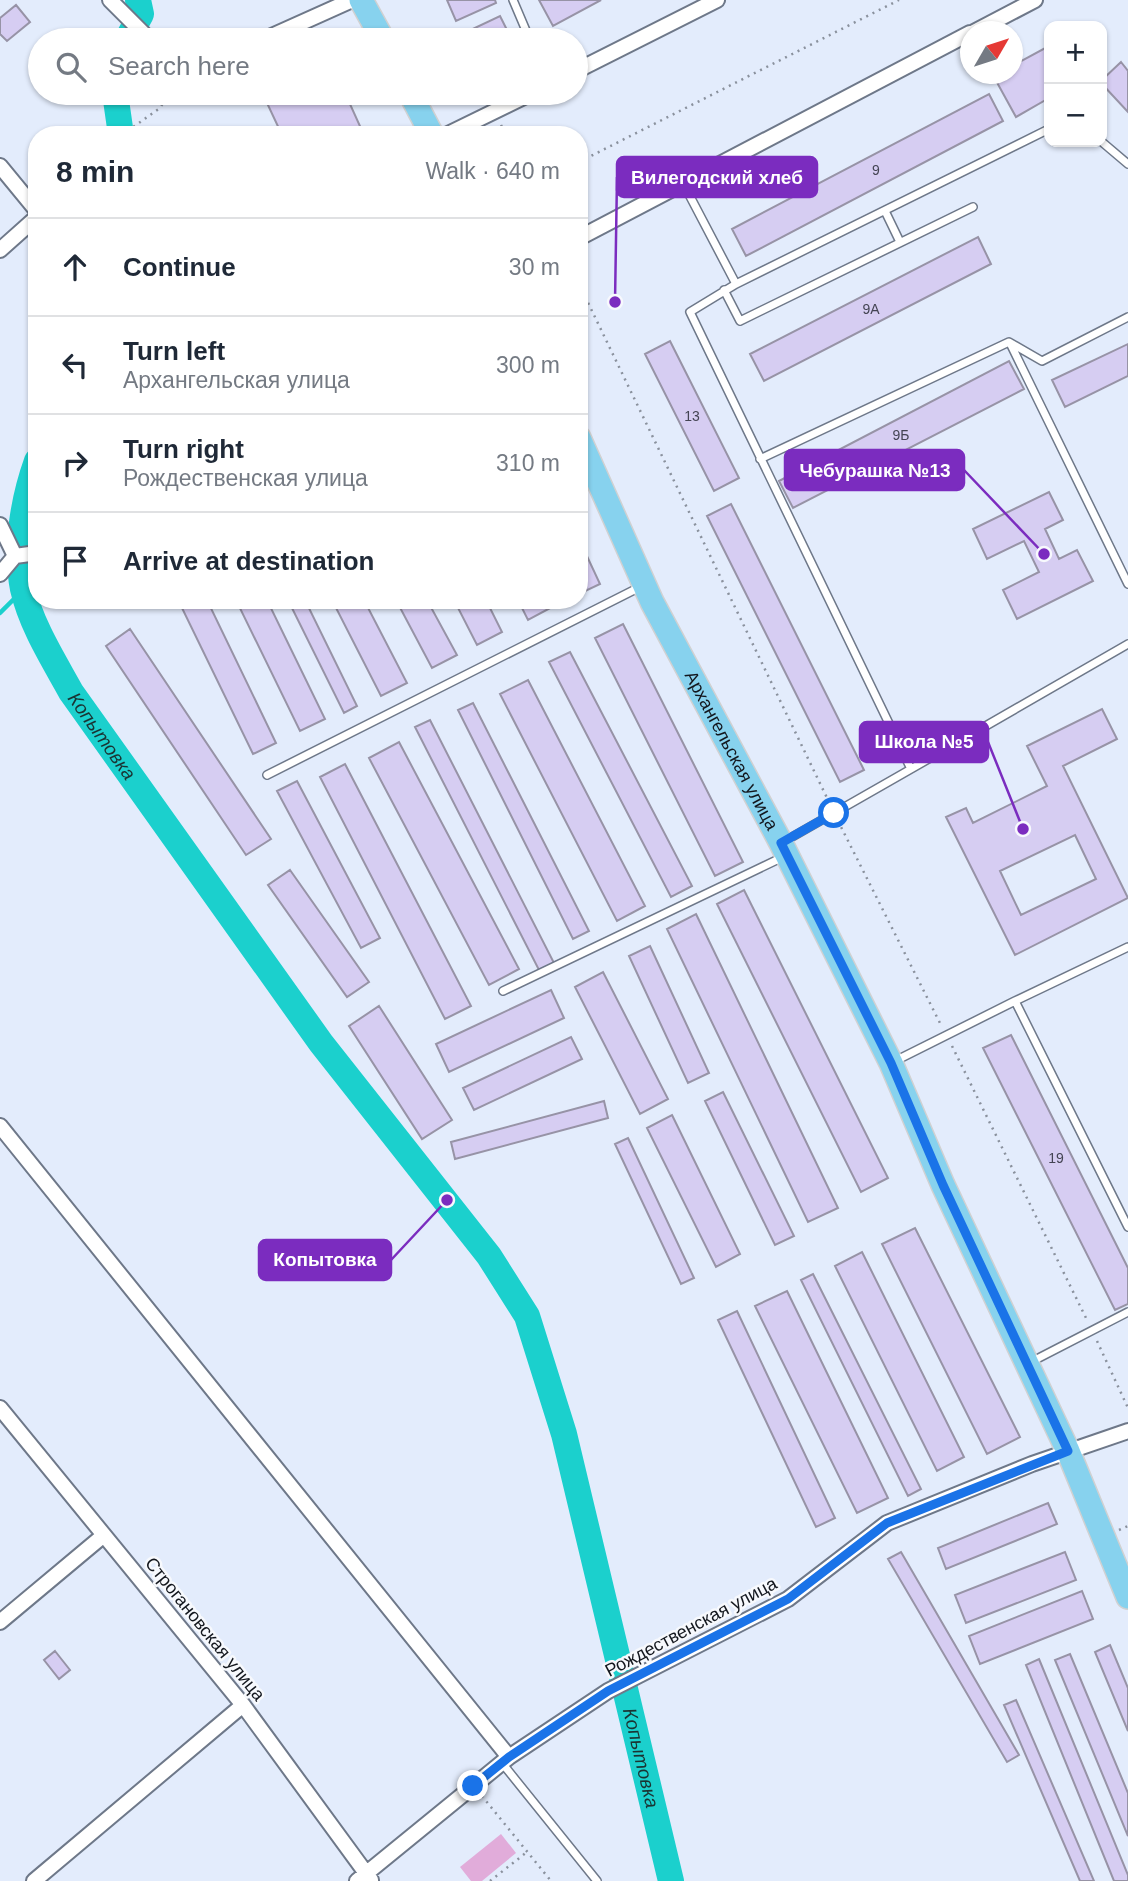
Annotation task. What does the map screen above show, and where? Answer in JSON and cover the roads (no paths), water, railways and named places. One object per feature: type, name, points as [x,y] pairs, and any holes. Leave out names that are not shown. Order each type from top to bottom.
[{"type":"main road","points":[[361,0],[376,28]]},
{"type":"main road","points":[[416,105],[427,126]]},
{"type":"main road","name":"Архангельская улица","points":[[588,458],[644,585],[784,849],[891,1063],[943,1185],[1068,1451],[1128,1597]]},
{"type":"street","points":[[290,28],[352,0]]},
{"type":"street","points":[[588,65],[717,0]]},
{"type":"street","points":[[994,21],[1035,0]]},
{"type":"street","points":[[110,1],[138,28]]},
{"type":"street","points":[[588,233],[960,38]]},
{"type":"street","points":[[464,126],[507,105]]},
{"type":"street","points":[[0,166],[28,200]]},
{"type":"street","points":[[0,250],[28,225]]},
{"type":"street","points":[[0,524],[15,556]]},
{"type":"street","points":[[0,574],[15,556],[28,555]]},
{"type":"street","points":[[0,1126],[505,1760]]},
{"type":"street","name":"Строгановская улица","points":[[0,1408],[243,1705],[365,1879]]},
{"type":"street","name":"Рождественская улица","points":[[365,1879],[505,1760],[615,1688],[788,1599],[887,1523],[1068,1451],[1128,1431]]},
{"type":"street","points":[[0,1622],[104,1535]]},
{"type":"street","points":[[34,1881],[243,1705]]},
{"type":"lane","points":[[513,0],[525,28]]},
{"type":"lane","points":[[911,769],[690,312],[724,290],[1044,132]]},
{"type":"lane","points":[[1107,146],[1128,164]]},
{"type":"lane","points":[[682,182],[736,284]]},
{"type":"lane","points":[[724,290],[740,321],[973,207]]},
{"type":"lane","points":[[885,211],[900,243]]},
{"type":"lane","points":[[1009,342],[1042,361],[1128,317]]},
{"type":"lane","points":[[760,459],[1009,342]]},
{"type":"lane","points":[[1009,342],[1128,583]]},
{"type":"lane","points":[[267,775],[644,585]]},
{"type":"lane","points":[[503,991],[784,849],[834,813],[1128,644]]},
{"type":"lane","points":[[891,1063],[1128,947]]},
{"type":"lane","points":[[1015,1001],[1128,1227]]},
{"type":"lane","points":[[1028,1363],[1128,1312]]},
{"type":"lane","points":[[505,1760],[597,1881]]},
{"type":"waterway","name":"Копытовка","points":[[133,28],[141,14],[138,0]]},
{"type":"waterway","name":"Копытовка","points":[[117,105],[120,126]]},
{"type":"waterway","name":"Копытовка","points":[[28,492],[20,541],[23,589],[28,605]]},
{"type":"waterway","points":[[0,613],[23,590]]},
{"type":"waterway","name":"Копытовка","points":[[30,609],[37,629],[71,692],[321,1043],[489,1256],[527,1316],[564,1434],[671,1881]]},
{"type":"place","name":"Вилегодский хлеб","points":[[615,302]]},
{"type":"place","name":"Чебурашка №13","points":[[1044,554]]},
{"type":"place","name":"Школа №5","points":[[1023,829]]},
{"type":"place","name":"Копытовка","points":[[447,1200]]}]
